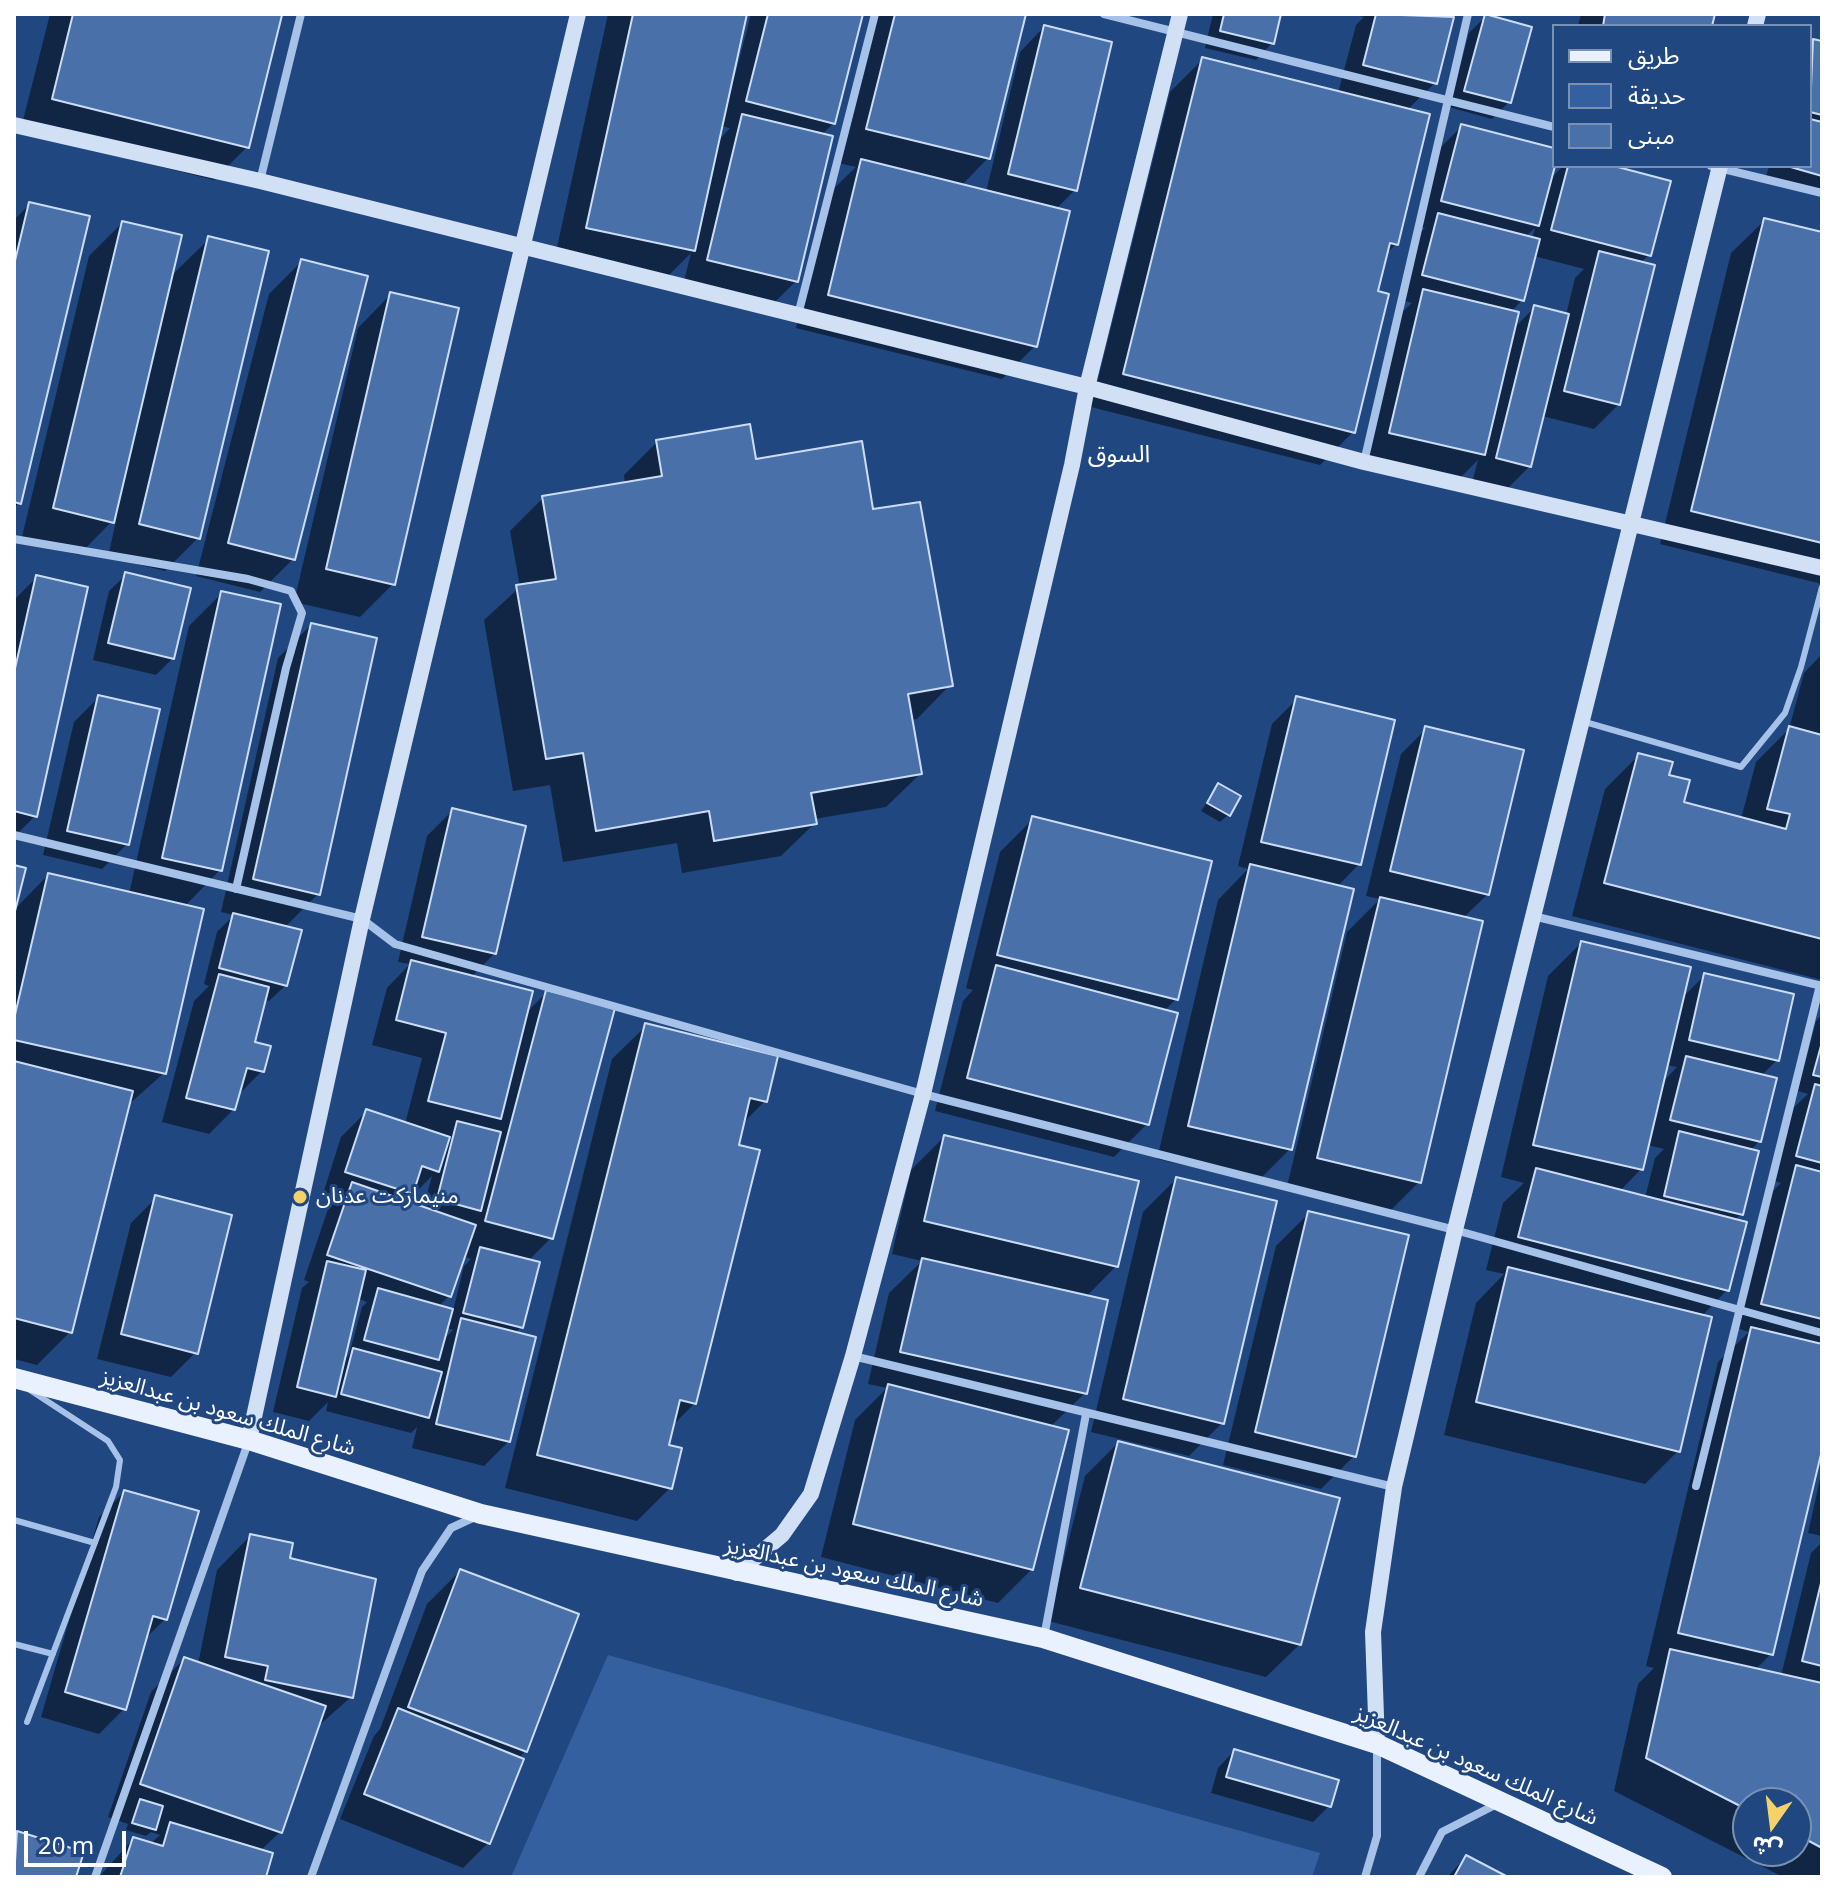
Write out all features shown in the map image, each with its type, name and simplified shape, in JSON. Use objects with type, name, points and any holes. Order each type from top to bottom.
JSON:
[{"type":"main road","name":"شارع الملك سعود بن عبدالعزيز","points":[[14,1379],[249,1440],[481,1514],[737,1573],[1043,1638],[1377,1744],[1504,1801],[1630,1866],[1662,1877]]},
{"type":"street","points":[[260,181],[301,14]]},
{"type":"street","points":[[95,1877],[249,1440],[362,919],[578,14]]},
{"type":"street","points":[[798,316],[875,14]]},
{"type":"street","points":[[1104,14],[1552,126]]},
{"type":"street","points":[[737,1573],[782,1535],[811,1494],[853,1356],[923,1094],[1072,465],[1087,387],[1180,14]]},
{"type":"street","points":[[1364,462],[1468,14]]},
{"type":"street","points":[[14,125],[260,181],[1087,387],[1364,462],[1822,568]]},
{"type":"street","points":[[1365,1877],[1377,1836],[1373,1632],[1394,1487],[1717,168]]},
{"type":"street","points":[[1721,168],[1822,193]]},
{"type":"street","points":[[14,539],[248,579],[291,591],[302,613],[286,668],[236,889]]},
{"type":"street","points":[[14,835],[362,919],[395,944],[923,1094],[1455,1230],[1822,1333]]},
{"type":"street","points":[[1533,916],[1821,985],[1696,1486]]},
{"type":"street","points":[[853,1356],[1394,1487]]},
{"type":"street","points":[[1043,1638],[1086,1414]]},
{"type":"street","points":[[311,1877],[422,1571],[451,1528],[481,1514]]},
{"type":"street","points":[[1419,1877],[1442,1832],[1504,1801]]},
{"type":"lane","points":[[1582,721],[1741,767],[1785,713],[1822,587]]},
{"type":"lane","points":[[14,1379],[108,1441],[120,1460],[116,1487],[27,1722]]},
{"type":"lane","points":[[14,1520],[95,1543]]},
{"type":"lane","points":[[14,1644],[53,1654]]},
{"type":"green space","points":[[608,1655],[1320,1853],[1312,1877],[511,1877]]},
{"type":"building","points":[[73,14],[282,15],[249,148],[52,99]]},
{"type":"building","points":[[633,14],[747,14],[695,251],[586,228]]},
{"type":"building","points":[[768,14],[863,14],[835,124],[746,101]]},
{"type":"building","points":[[895,14],[1026,14],[990,159],[866,129]]},
{"type":"building","points":[[1224,14],[1281,14],[1274,44],[1220,31]]},
{"type":"building","points":[[1376,14],[1454,17],[1437,84],[1363,65]]},
{"type":"building","points":[[1485,14],[1532,27],[1511,103],[1464,91]]},
{"type":"building","points":[[1605,14],[1715,14],[1712,24],[1603,24]]},
{"type":"building","points":[[1044,25],[1112,42],[1077,191],[1008,174]]},
{"type":"building","points":[[1813,39],[1822,41],[1822,115],[1812,112]]},
{"type":"building","points":[[1202,57],[1430,114],[1398,245],[1390,243],[1378,291],[1389,294],[1355,433],[1123,374]]},
{"type":"building","points":[[742,114],[833,136],[798,282],[707,260]]},
{"type":"building","points":[[1812,120],[1822,122],[1822,176],[1794,168],[1812,168]]},
{"type":"building","points":[[1461,124],[1552,147],[1552,168],[1554,168],[1539,226],[1441,201]]},
{"type":"building","points":[[861,159],[1070,211],[1037,347],[828,295]]},
{"type":"building","points":[[1567,168],[1622,168],[1671,181],[1651,256],[1551,230]]},
{"type":"building","points":[[29,202],[90,216],[21,504],[14,502],[14,265]]},
{"type":"building","points":[[1438,213],[1540,239],[1524,301],[1422,275]]},
{"type":"building","points":[[1764,218],[1822,232],[1822,543],[1691,511]]},
{"type":"building","points":[[122,221],[182,235],[114,523],[53,508]]},
{"type":"building","points":[[208,236],[269,251],[200,539],[139,524]]},
{"type":"building","points":[[1599,251],[1655,265],[1620,405],[1564,391]]},
{"type":"building","points":[[301,259],[368,276],[295,560],[228,543]]},
{"type":"building","points":[[1423,289],[1519,312],[1485,455],[1389,433]]},
{"type":"building","points":[[390,292],[459,308],[395,585],[326,569]]},
{"type":"building","points":[[1534,305],[1569,314],[1531,467],[1496,458]]},
{"type":"building","points":[[750,424],[756,459],[862,441],[873,509],[920,502],[953,686],[908,694],[922,774],[811,793],[817,824],[714,841],[709,811],[596,831],[583,753],[546,759],[516,585],[556,579],[542,496],[662,476],[656,440]]},
{"type":"building","points":[[125,572],[191,588],[174,659],[108,643]]},
{"type":"building","points":[[36,575],[88,587],[37,817],[14,811],[14,673]]},
{"type":"building","points":[[221,591],[281,604],[222,871],[162,858]]},
{"type":"building","points":[[311,623],[377,638],[320,895],[253,879]]},
{"type":"building","points":[[98,695],[160,709],[129,845],[67,831]]},
{"type":"building","points":[[1296,696],[1395,720],[1361,865],[1261,842]]},
{"type":"building","points":[[1425,726],[1524,750],[1489,895],[1390,871]]},
{"type":"building","points":[[1789,726],[1822,735],[1822,939],[1604,883],[1638,753],[1673,762],[1669,775],[1690,780],[1684,802],[1786,829],[1790,814],[1767,809]]},
{"type":"building","points":[[1218,783],[1241,796],[1230,816],[1207,803]]},
{"type":"building","points":[[452,808],[526,826],[496,954],[422,937]]},
{"type":"building","points":[[1032,816],[1212,861],[1178,1000],[997,955]]},
{"type":"building","points":[[1250,864],[1354,889],[1292,1150],[1188,1126]]},
{"type":"building","points":[[14,865],[26,868],[14,915]]},
{"type":"building","points":[[48,873],[204,909],[166,1074],[14,1040],[14,1019]]},
{"type":"building","points":[[1380,897],[1483,921],[1421,1183],[1317,1158]]},
{"type":"building","points":[[233,913],[302,930],[287,986],[219,968]]},
{"type":"building","points":[[1581,941],[1691,967],[1643,1170],[1533,1145]]},
{"type":"building","points":[[411,960],[533,991],[501,1119],[428,1101],[446,1033],[396,1020]]},
{"type":"building","points":[[996,965],[1178,1013],[1149,1125],[967,1078]]},
{"type":"building","points":[[1704,973],[1794,994],[1779,1061],[1689,1040]]},
{"type":"building","points":[[219,974],[269,987],[255,1042],[271,1046],[264,1072],[247,1068],[235,1110],[186,1098]]},
{"type":"building","points":[[546,990],[615,1008],[553,1239],[485,1221]]},
{"type":"building","points":[[645,1023],[778,1056],[767,1102],[750,1098],[739,1145],[760,1150],[696,1404],[680,1400],[669,1445],[682,1448],[672,1489],[537,1455]]},
{"type":"building","points":[[1822,1042],[1822,1077],[1813,1075]]},
{"type":"building","points":[[1686,1056],[1777,1078],[1761,1142],[1670,1120]]},
{"type":"building","points":[[14,1061],[133,1091],[72,1333],[14,1318]]},
{"type":"building","points":[[1815,1084],[1822,1086],[1822,1163],[1796,1156]]},
{"type":"building","points":[[366,1109],[450,1137],[439,1172],[422,1166],[413,1194],[345,1172]]},
{"type":"building","points":[[457,1121],[501,1132],[481,1211],[437,1199]]},
{"type":"building","points":[[1679,1131],[1759,1151],[1743,1215],[1664,1196]]},
{"type":"building","points":[[944,1135],[1139,1181],[1118,1267],[924,1221]]},
{"type":"building","points":[[1796,1165],[1822,1172],[1822,1319],[1761,1304]]},
{"type":"building","points":[[1536,1168],[1747,1222],[1729,1291],[1518,1237]]},
{"type":"building","points":[[1176,1177],[1277,1201],[1224,1424],[1123,1399]]},
{"type":"building","points":[[352,1182],[476,1225],[451,1297],[327,1255]]},
{"type":"building","points":[[155,1195],[232,1215],[198,1354],[121,1334]]},
{"type":"building","points":[[1308,1211],[1409,1235],[1356,1457],[1255,1432]]},
{"type":"building","points":[[480,1247],[540,1262],[523,1328],[463,1313]]},
{"type":"building","points":[[922,1258],[1108,1300],[1087,1394],[900,1352]]},
{"type":"building","points":[[327,1261],[366,1270],[336,1397],[297,1387]]},
{"type":"building","points":[[1508,1267],[1712,1317],[1680,1452],[1476,1402]]},
{"type":"building","points":[[378,1288],[453,1309],[439,1360],[364,1340]]},
{"type":"building","points":[[461,1318],[536,1337],[510,1442],[436,1424]]},
{"type":"building","points":[[1751,1327],[1822,1344],[1822,1450],[1773,1655],[1678,1633]]},
{"type":"building","points":[[353,1348],[442,1372],[429,1418],[341,1394]]},
{"type":"building","points":[[888,1384],[1069,1430],[1033,1570],[853,1524]]},
{"type":"building","points":[[1118,1441],[1340,1498],[1301,1645],[1080,1588]]},
{"type":"building","points":[[124,1490],[199,1511],[167,1620],[153,1616],[126,1710],[65,1692]]},
{"type":"building","points":[[250,1534],[293,1543],[290,1558],[376,1579],[353,1698],[265,1680],[268,1666],[225,1657]]},
{"type":"building","points":[[460,1569],[579,1614],[527,1752],[408,1707]]},
{"type":"building","points":[[1822,1579],[1822,1666],[1802,1661]]},
{"type":"building","points":[[1670,1649],[1822,1683],[1822,1848],[1812,1843],[1812,1787],[1732,1787],[1732,1802],[1646,1758]]},
{"type":"building","points":[[184,1657],[326,1706],[282,1833],[140,1784]]},
{"type":"building","points":[[398,1708],[524,1759],[490,1844],[364,1794]]},
{"type":"building","points":[[1234,1749],[1339,1780],[1331,1807],[1226,1777]]},
{"type":"building","points":[[140,1799],[163,1806],[156,1830],[132,1823]]},
{"type":"building","points":[[170,1822],[273,1853],[266,1877],[120,1877],[133,1837],[163,1846]]},
{"type":"building","points":[[17,1831],[84,1852],[76,1877],[14,1877]]},
{"type":"building","points":[[1466,1855],[1508,1877],[1454,1877]]},
{"type":"place","name":"منيماركت عدنان","points":[[300,1197]]},
{"type":"district","name":"السوق","points":[[1119,455]]}]
